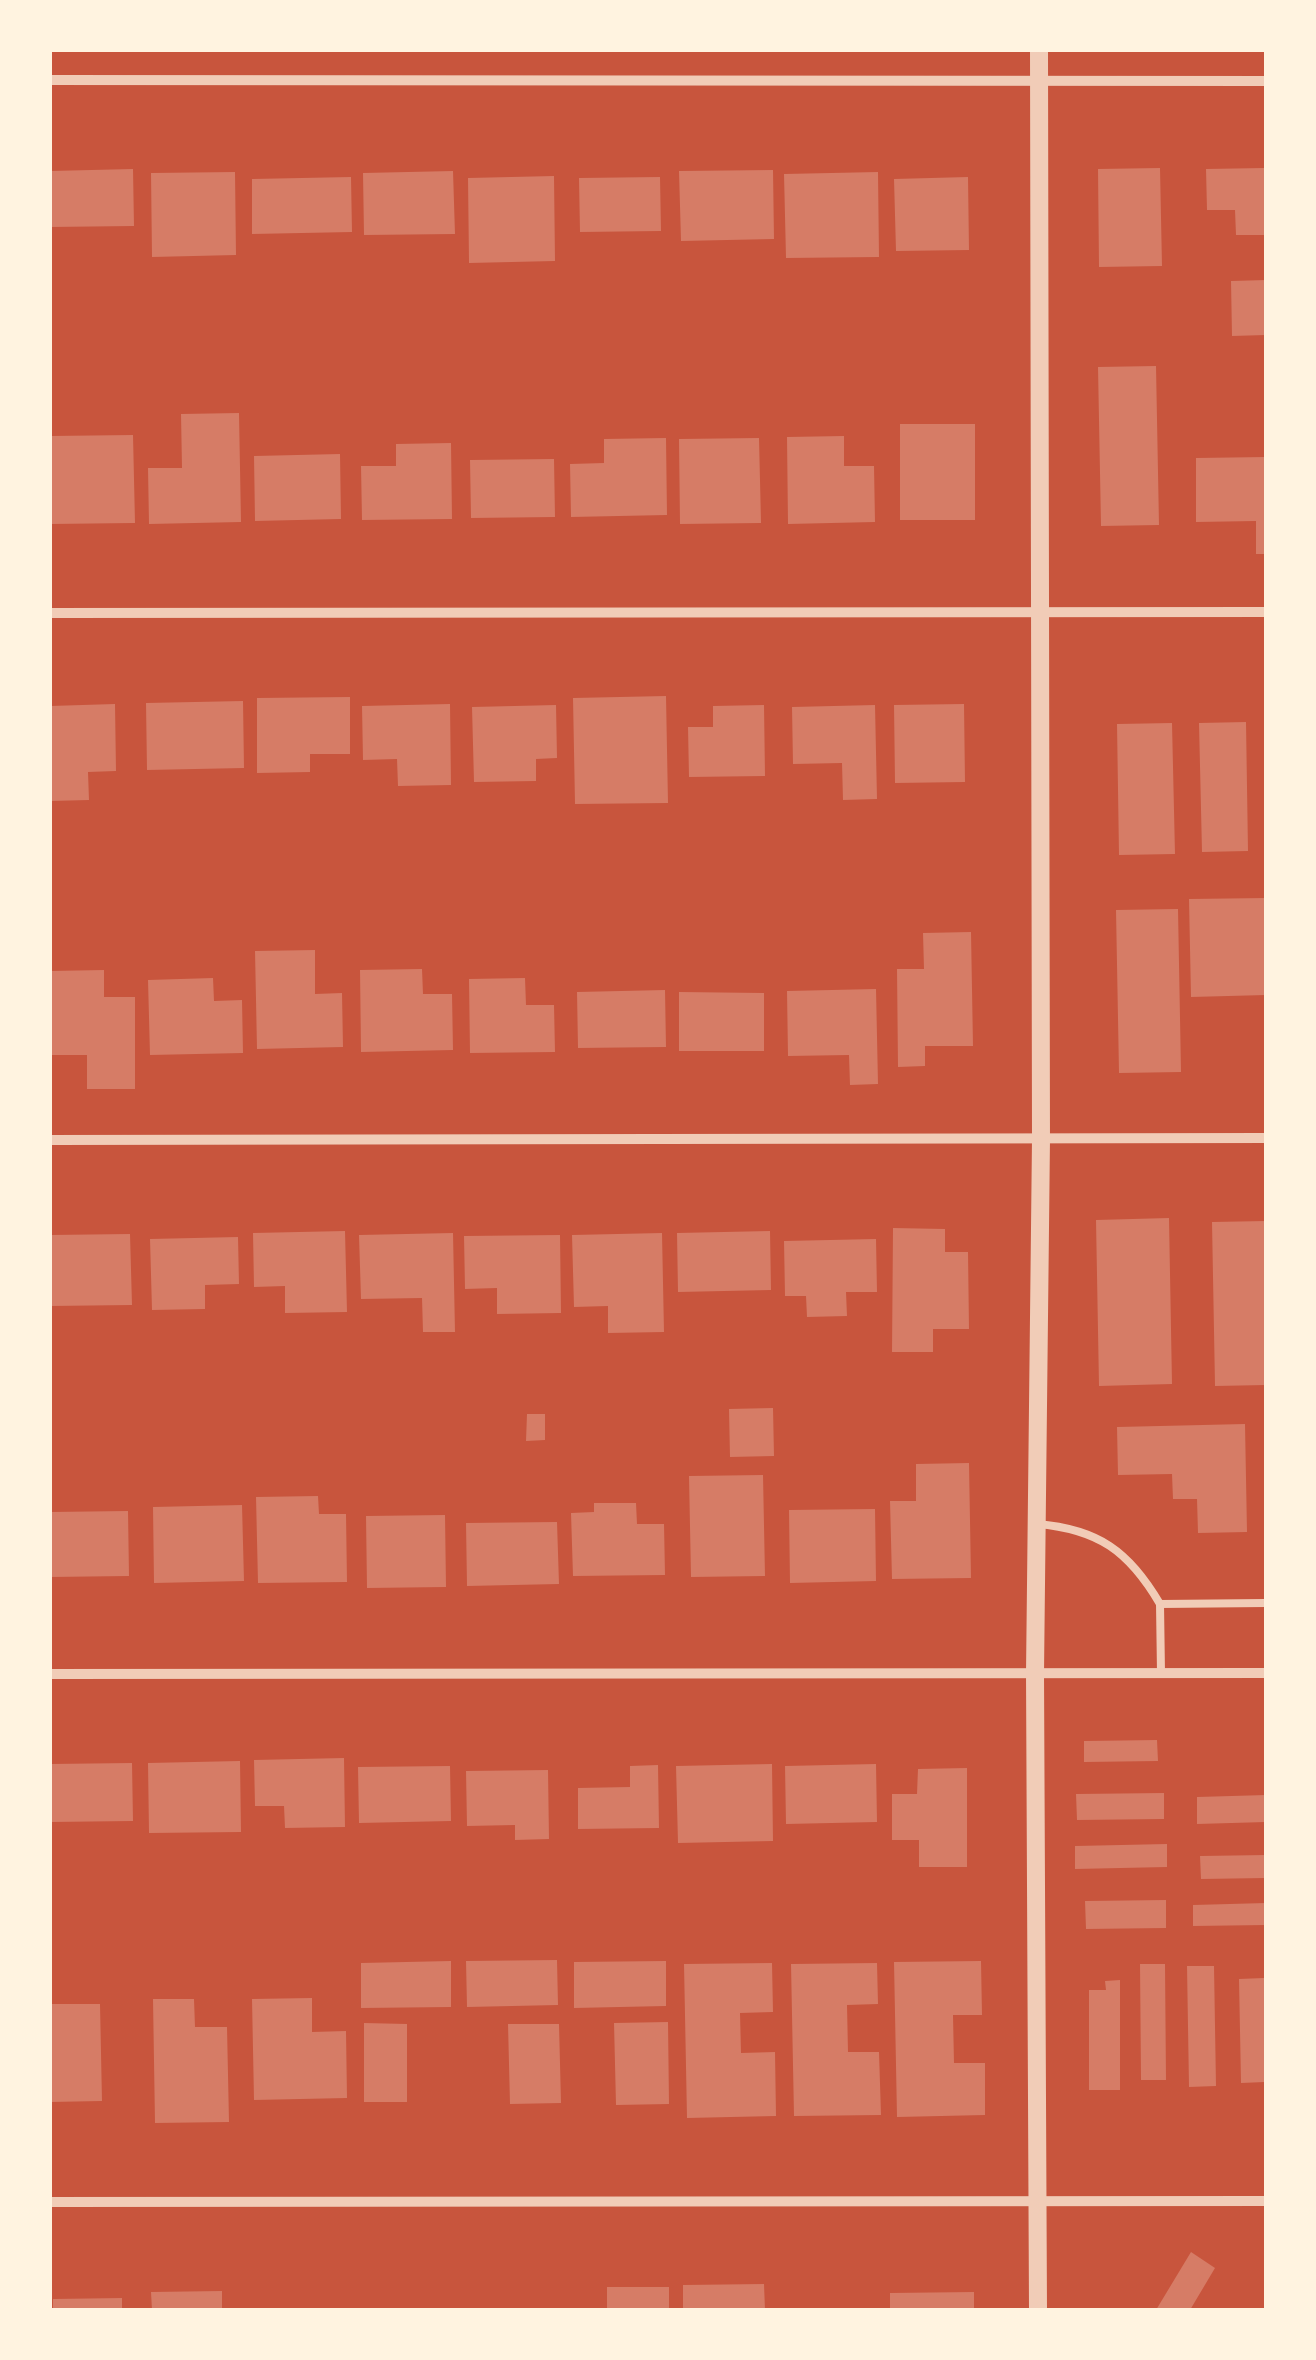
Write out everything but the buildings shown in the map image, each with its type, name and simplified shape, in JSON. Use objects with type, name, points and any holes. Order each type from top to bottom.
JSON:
[{"type":"street","points":[[1038,2310],[1035,1674],[1041,1139],[1040,50]]},
{"type":"street","points":[[50,80],[1266,81]]},
{"type":"street","points":[[50,613],[1266,612]]},
{"type":"street","points":[[50,1140],[1266,1138]]},
{"type":"street","points":[[50,1674],[1266,1673]]},
{"type":"street","points":[[50,2202],[1266,2201]]},
{"type":"lane","points":[[1037,1524],[1068,1528],[1110,1545],[1136,1568],[1160,1604],[1161,1674]]},
{"type":"lane","points":[[1160,1604],[1266,1603]]}]
